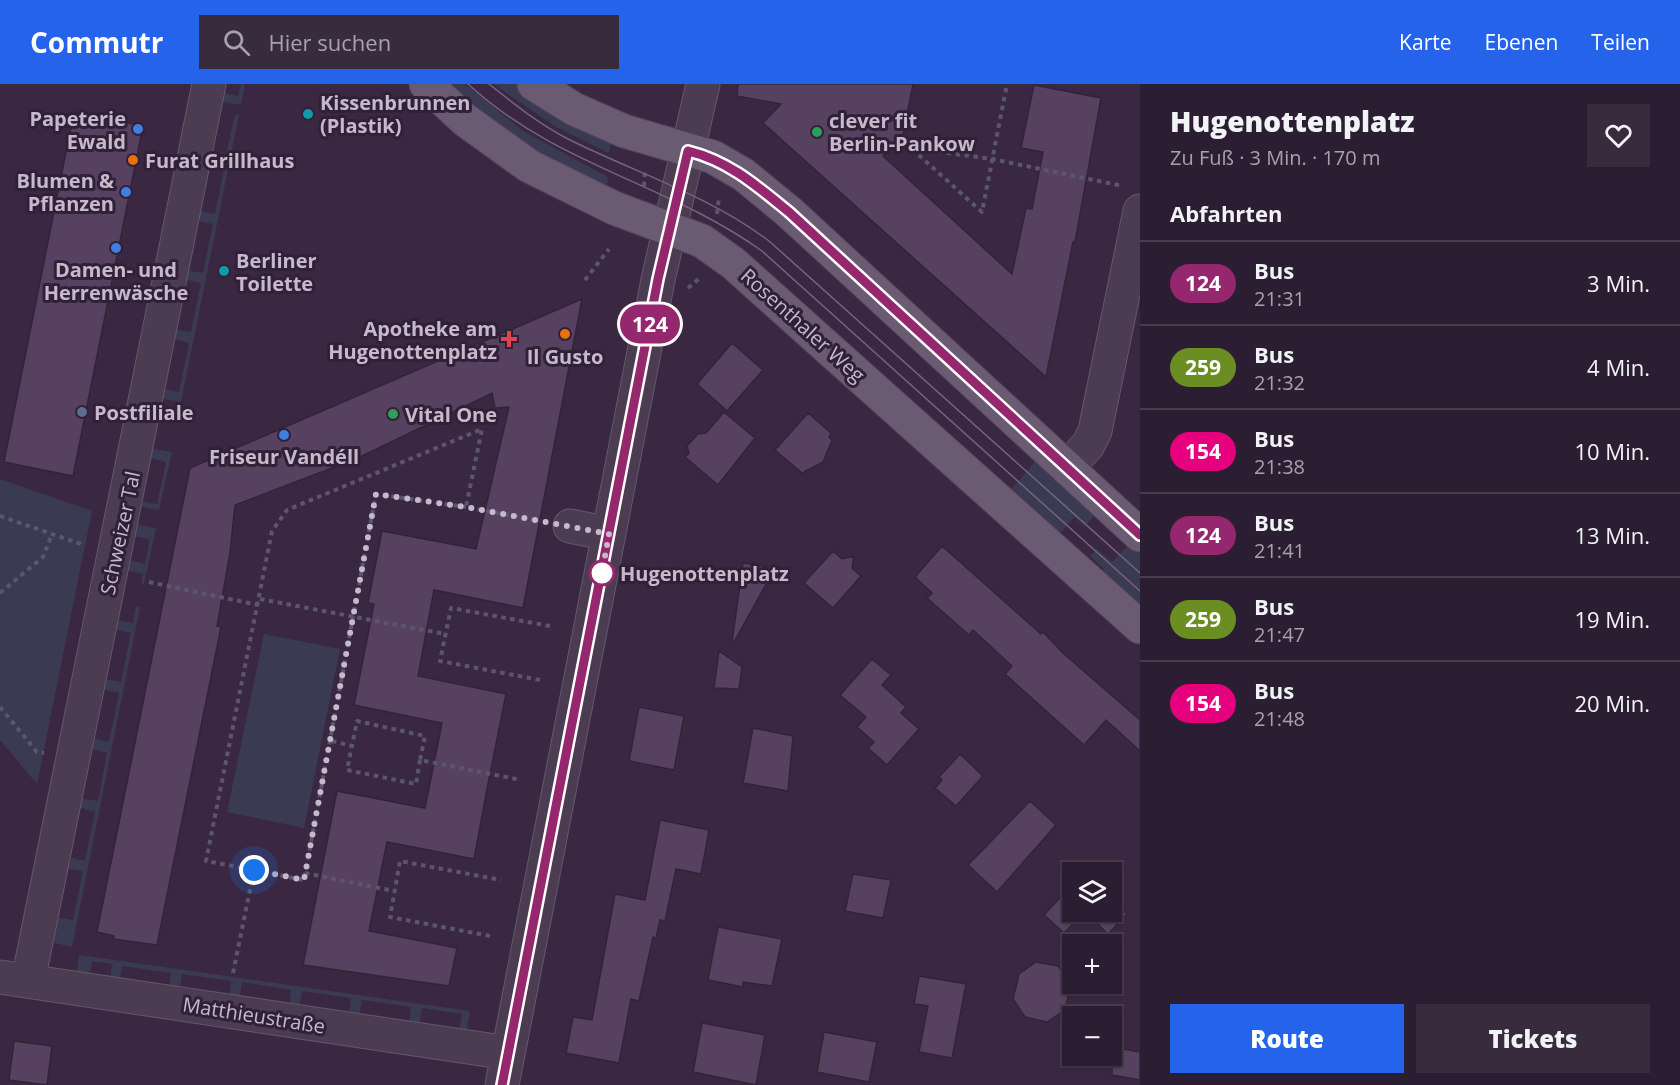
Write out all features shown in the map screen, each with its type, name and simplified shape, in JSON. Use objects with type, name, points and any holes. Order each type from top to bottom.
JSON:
[{"type":"main road","name":"Rosenthaler Weg","points":[[426,84],[465,120],[529,166],[614,208],[669,227],[702,242],[733,263],[1140,627]]},
{"type":"main road","points":[[534,84],[574,110],[624,131],[713,157],[744,176],[774,200],[1140,536]]},
{"type":"street","name":"Schweizer Tal","points":[[14,979],[209,84]]},
{"type":"street","points":[[502,1085],[669,227],[704,84]]},
{"type":"street","points":[[1067,468],[1088,445],[1095,431],[1135,199]]},
{"type":"street","points":[[570,526],[609,534]]},
{"type":"street","name":"Matthieustraße","points":[[14,979],[508,1053]]},
{"type":"path","points":[[1006,84],[992,159],[982,212],[911,148],[992,159],[1135,199]]},
{"type":"path","points":[[585,280],[609,249]]},
{"type":"path","points":[[466,507],[482,429],[287,510],[272,531],[206,861],[304,880],[332,741],[376,494],[466,507],[570,526]]},
{"type":"path","points":[[0,516],[90,547]]},
{"type":"path","points":[[0,593],[44,557],[52,534]]},
{"type":"path","points":[[148,582],[258,605]]},
{"type":"path","points":[[260,599],[445,634]]},
{"type":"path","points":[[540,680],[440,661],[445,634],[452,608],[550,626]]},
{"type":"path","points":[[0,707],[37,752],[48,754]]},
{"type":"path","points":[[357,721],[425,736],[420,760],[416,784],[347,770],[357,721]]},
{"type":"path","points":[[332,741],[352,746]]},
{"type":"path","points":[[420,760],[521,780]]},
{"type":"path","points":[[490,936],[390,917],[394,891],[400,861],[501,880]]},
{"type":"path","points":[[233,973],[254,870]]},
{"type":"path","points":[[305,873],[394,891]]},
{"type":"shaded area","points":[[241,84],[245,84],[241,105],[219,101],[220,92],[238,96]]},
{"type":"shaded area","points":[[442,84],[465,84],[523,131],[608,177],[606,190],[561,171]]},
{"type":"shaded area","points":[[493,84],[516,84],[564,116],[612,138],[609,153],[556,127]]},
{"type":"shaded area","points":[[235,115],[239,115],[181,402],[159,398],[161,388],[179,392],[189,343],[171,338],[173,329],[191,332],[201,283],[183,279],[185,270],[203,273],[213,224],[195,220],[197,210],[215,214],[225,165],[207,161],[209,151],[226,155]]},
{"type":"shaded area","points":[[149,448],[172,452],[159,510],[137,506],[138,501],[157,504],[166,462],[147,457]]},
{"type":"shaded area","points":[[1038,458],[1098,512],[1085,526],[1074,517],[1056,538],[1007,495]]},
{"type":"shaded area","points":[[0,479],[92,511],[37,784],[0,740]]},
{"type":"shaded area","points":[[134,524],[156,528],[144,584],[141,583],[143,574],[125,570],[127,560],[145,564],[150,539],[132,536]]},
{"type":"shaded area","points":[[1129,545],[1140,549],[1140,615],[1098,576],[1104,569],[1090,556],[1097,549],[1112,562]]},
{"type":"shaded area","points":[[136,606],[140,607],[72,947],[50,942],[55,917],[73,920],[83,871],[65,868],[67,857],[85,861],[95,812],[77,807],[79,798],[98,801],[107,753],[89,748],[91,738],[109,742],[119,693],[101,689],[103,679],[121,682],[131,633],[113,629],[115,620],[133,623]]},
{"type":"shaded area","points":[[264,634],[340,649],[304,828],[227,812]]},
{"type":"shaded area","points":[[79,955],[470,1011],[466,1034],[459,1033],[462,1014],[422,1008],[419,1028],[409,1026],[411,1007],[362,1000],[359,1019],[349,1018],[351,998],[302,991],[299,1010],[289,1009],[291,990],[242,982],[239,1001],[229,1000],[231,981],[182,974],[179,993],[169,991],[171,973],[122,966],[119,984],[110,983],[112,964],[92,961],[89,980],[76,978]]},
{"type":"building","points":[[738,84],[913,84],[903,135],[883,156],[1012,274],[1026,208],[1032,209],[1043,152],[1021,148],[1034,85],[1101,98],[1075,242],[1073,242],[1046,377],[763,123],[781,104],[737,96]]},
{"type":"building","points":[[74,112],[143,126],[73,476],[4,462]]},
{"type":"building","points":[[582,299],[523,608],[434,590],[418,676],[506,694],[474,859],[387,842],[369,931],[457,948],[449,986],[303,965],[337,791],[425,808],[442,723],[354,705],[374,604],[368,603],[382,531],[476,549],[509,407],[495,408],[492,393],[358,458],[235,505],[230,553],[217,626],[221,627],[157,945],[113,939],[114,936],[97,932],[190,468]]},
{"type":"building","points":[[732,343],[763,370],[727,411],[697,384]]},
{"type":"building","points":[[724,412],[755,438],[718,485],[685,457],[689,453],[687,446],[698,434],[706,433]]},
{"type":"building","points":[[808,413],[831,433],[829,437],[832,440],[823,462],[802,473],[775,450]]},
{"type":"building","points":[[942,546],[1041,634],[1043,632],[1063,653],[1140,720],[1140,751],[1106,720],[1084,745],[1005,674],[1012,666],[973,630],[969,635],[927,598],[932,593],[915,577]]},
{"type":"building","points":[[833,551],[842,559],[854,556],[852,568],[861,576],[833,608],[804,583]]},
{"type":"building","points":[[743,563],[775,568],[732,642]]},
{"type":"building","points":[[719,651],[742,667],[739,689],[714,688]]},
{"type":"building","points":[[872,659],[891,675],[882,685],[906,707],[901,713],[919,729],[887,765],[868,748],[874,742],[857,727],[866,717],[840,695]]},
{"type":"building","points":[[639,707],[684,716],[674,770],[629,761]]},
{"type":"building","points":[[753,728],[793,736],[788,791],[743,783]]},
{"type":"building","points":[[960,754],[983,776],[956,806],[935,788],[942,780],[939,777]]},
{"type":"building","points":[[1030,801],[1056,825],[997,892],[968,865]]},
{"type":"building","points":[[660,820],[709,830],[701,874],[676,869],[665,921],[660,920],[656,938],[653,937],[639,1001],[631,999],[619,1063],[566,1053],[573,1017],[592,1020],[615,894],[645,900]]},
{"type":"building","points":[[853,874],[891,880],[883,918],[845,911]]},
{"type":"building","points":[[1062,896],[1062,922],[1075,922],[1064,933],[1044,915]]},
{"type":"building","points":[[1122,909],[1127,914],[1122,919]]},
{"type":"building","points":[[1095,922],[1119,922],[1108,934]]},
{"type":"building","points":[[718,927],[782,939],[772,986],[743,982],[743,987],[708,980]]},
{"type":"building","points":[[1036,962],[1058,966],[1062,971],[1062,994],[1069,994],[1066,1006],[1062,1006],[1062,1012],[1047,1022],[1025,1017],[1013,999],[1019,974]]},
{"type":"building","points":[[919,976],[966,984],[952,1058],[919,1052],[928,1006],[914,1004]]},
{"type":"building","points":[[702,1023],[765,1035],[756,1085],[693,1072]]},
{"type":"building","points":[[824,1032],[877,1042],[869,1082],[817,1072]]},
{"type":"building","points":[[14,1041],[52,1046],[47,1085],[9,1080]]},
{"type":"building","points":[[1122,1049],[1140,1052],[1140,1080],[1112,1075],[1112,1066],[1122,1066]]},
{"type":"tram line","points":[[468,84],[502,112],[538,135],[688,208],[762,251],[1140,591]]},
{"type":"tram line","points":[[489,84],[557,133],[697,197],[769,241],[1140,573]]},
{"type":"bus line","name":"124","points":[[502,1085],[658,279],[688,151],[713,157],[744,176],[789,212],[1140,535]]},
{"type":"place","name":"Kissenbrunnen (Plastik)","points":[[308,114]]},
{"type":"place","name":"Papeterie Ewald","points":[[138,129]]},
{"type":"place","name":"clever fit Berlin-Pankow","points":[[817,132]]},
{"type":"place","name":"Furat Grillhaus","points":[[133,160]]},
{"type":"place","name":"Blumen & Pflanzen","points":[[126,192]]},
{"type":"place","name":"Damen- und Herrenwäsche","points":[[116,248]]},
{"type":"place","name":"Berliner Toilette","points":[[224,271]]},
{"type":"place","name":"Il Gusto","points":[[565,334]]},
{"type":"place","name":"Apotheke am Hugenottenplatz","points":[[509,339]]},
{"type":"place","name":"Postfiliale","points":[[82,412]]},
{"type":"place","name":"Vital One","points":[[393,414]]},
{"type":"place","name":"Friseur Vandéll","points":[[284,435]]},
{"type":"place","name":"Hugenottenplatz","points":[[602,573]]},
{"type":"route","points":[[254,870],[304,880],[332,741],[376,494],[466,507],[609,534],[602,573]]}]
